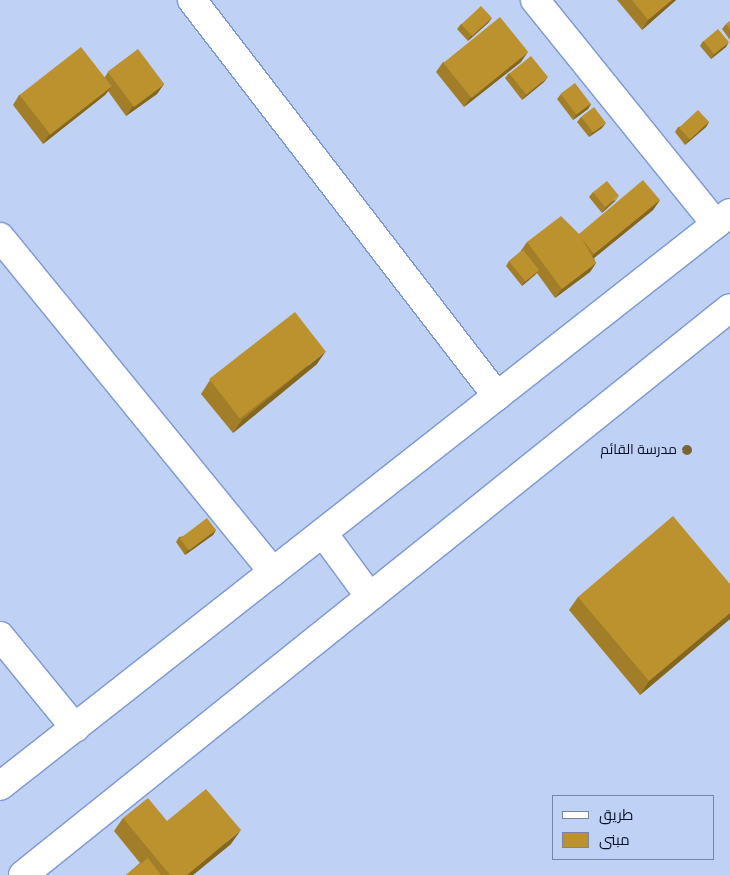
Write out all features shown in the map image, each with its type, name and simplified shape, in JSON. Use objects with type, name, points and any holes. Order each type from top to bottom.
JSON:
[{"type":"street","points":[[192,0],[497,396]]},
{"type":"street","points":[[0,786],[723,219],[535,0]]},
{"type":"street","points":[[0,237],[273,572]]},
{"type":"street","points":[[23,875],[730,308]]},
{"type":"street","points":[[323,533],[370,597]]},
{"type":"street","points":[[0,636],[75,728]]},
{"type":"building","points":[[632,0],[672,0],[648,20]]},
{"type":"building","points":[[481,6],[492,18],[472,36],[461,24]]},
{"type":"building","points":[[500,17],[528,52],[472,98],[443,63]]},
{"type":"building","points":[[730,21],[730,30],[726,24]]},
{"type":"building","points":[[718,29],[729,42],[714,54],[703,41]]},
{"type":"building","points":[[81,47],[112,86],[50,134],[20,95]]},
{"type":"building","points":[[138,49],[164,84],[134,107],[108,72]]},
{"type":"building","points":[[531,56],[548,77],[526,95],[509,74]]},
{"type":"building","points":[[575,83],[591,104],[576,115],[561,94]]},
{"type":"building","points":[[594,107],[606,123],[593,133],[581,117]]},
{"type":"building","points":[[698,110],[709,122],[690,139],[679,128]]},
{"type":"building","points":[[643,180],[660,200],[594,254],[582,239],[596,263],[562,289],[527,242],[561,216],[579,234]]},
{"type":"building","points":[[607,181],[619,196],[605,207],[593,192]]},
{"type":"building","points":[[523,250],[539,270],[525,282],[509,261]]},
{"type":"building","points":[[295,312],[326,351],[240,419],[209,379]]},
{"type":"building","points":[[673,516],[730,584],[730,613],[649,681],[578,597]]},
{"type":"building","points":[[207,518],[216,530],[189,550],[180,538]]},
{"type":"building","points":[[206,789],[241,830],[187,875],[170,875],[123,818],[148,798],[167,821]]},
{"type":"building","points":[[148,858],[161,875],[126,875]]},
{"type":"place","name":"مدرسة القائم","points":[[687,450]]}]
